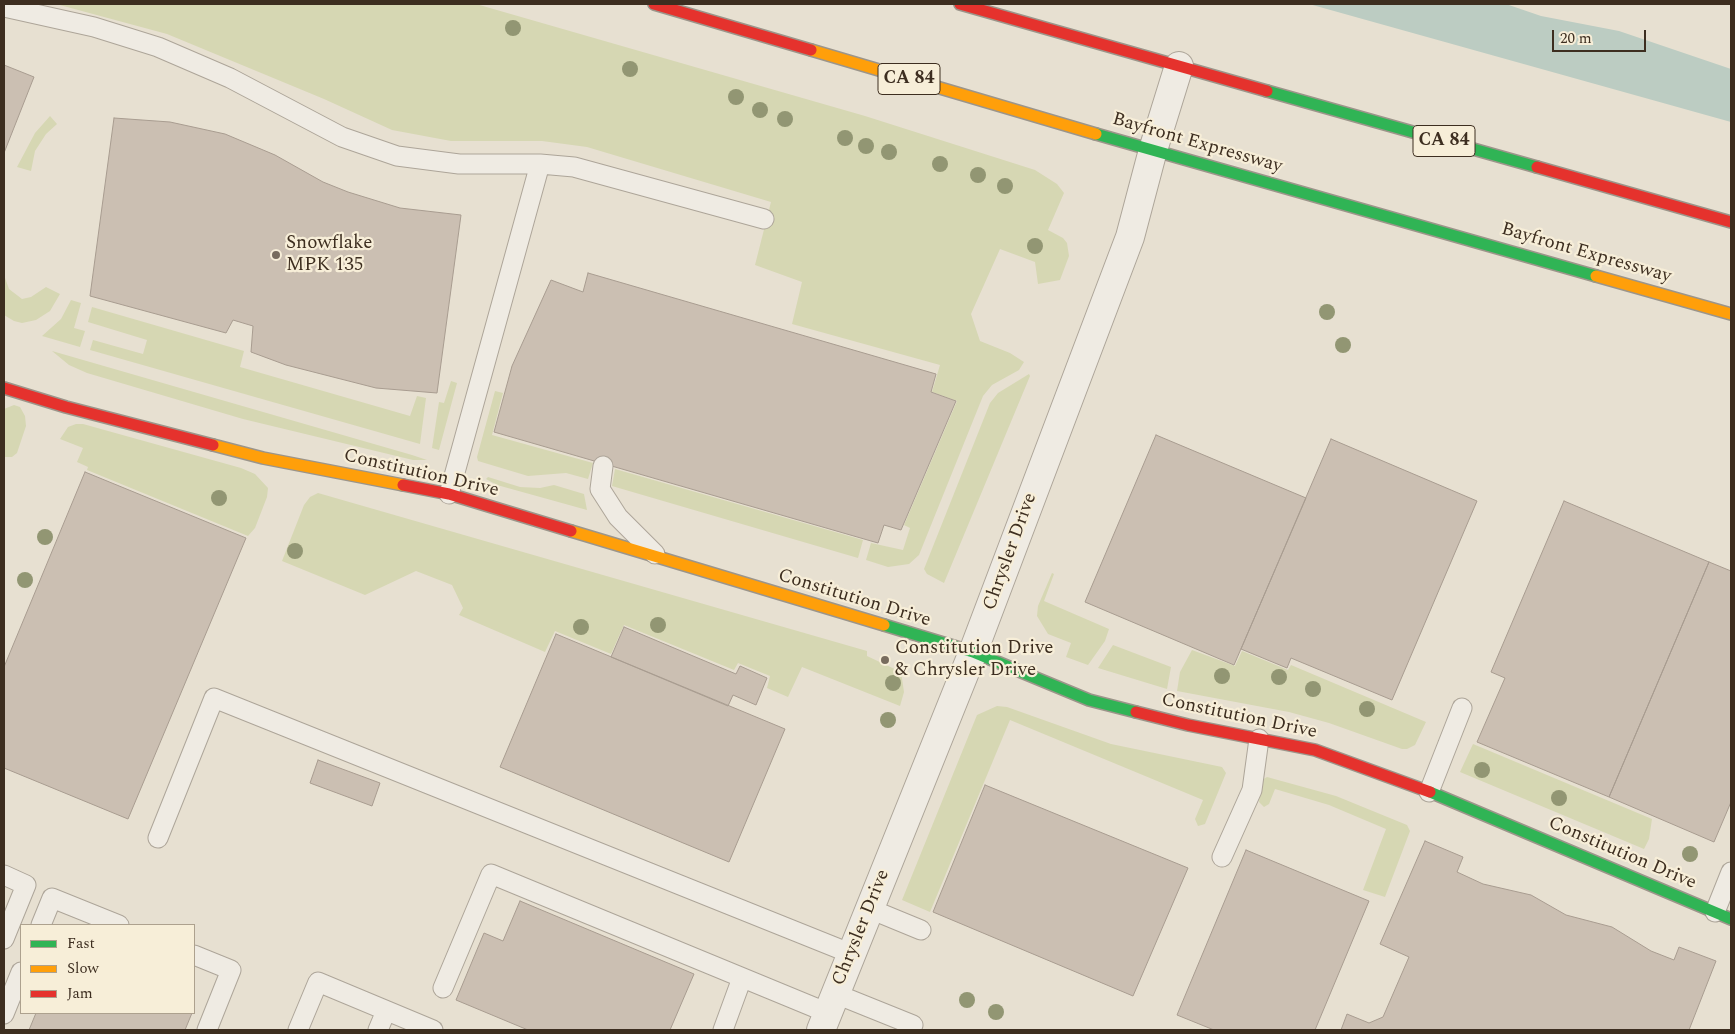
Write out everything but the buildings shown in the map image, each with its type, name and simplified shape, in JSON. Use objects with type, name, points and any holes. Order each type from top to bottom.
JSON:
[{"type":"main road","name":"Bayfront Expressway","points":[[654,4],[1153,150],[1731,314]]},
{"type":"main road","name":"CA 84","points":[[960,4],[1731,222]]},
{"type":"main road","name":"Constitution Drive","points":[[4,388],[66,407],[263,458],[449,494],[974,652],[1089,700],[1188,725],[1315,750],[1429,792],[1723,916]]},
{"type":"street","name":"Chrysler Drive","points":[[828,1012],[974,652],[1130,237],[1153,150],[1179,66]]},
{"type":"lane","points":[[4,7],[94,26],[158,48],[230,78],[342,137],[397,156],[460,164],[540,164],[574,167],[598,172],[764,219]]},
{"type":"lane","points":[[449,494],[540,164]]},
{"type":"lane","points":[[603,466],[600,489],[618,518],[659,558]]},
{"type":"lane","points":[[158,838],[214,698],[852,954]]},
{"type":"lane","points":[[1429,792],[1462,708]]},
{"type":"lane","points":[[1222,858],[1252,790],[1258,740]]},
{"type":"lane","points":[[1723,916],[1731,872]]},
{"type":"lane","points":[[443,988],[491,874],[828,1012],[913,1025]]},
{"type":"lane","points":[[4,875],[26,885],[4,939]]},
{"type":"lane","points":[[41,924],[52,898],[117,924]]},
{"type":"lane","points":[[870,909],[921,930]]},
{"type":"lane","points":[[195,956],[230,970],[207,1030]]},
{"type":"lane","points":[[4,1014],[20,974]]},
{"type":"lane","points":[[723,1030],[742,978]]},
{"type":"lane","points":[[298,1030],[318,982],[434,1030]]},
{"type":"lane","points":[[378,1030],[386,1011]]},
{"type":"green space","points":[[56,4],[476,4],[865,116],[1035,170],[1057,184],[1064,193],[1048,230],[1063,238],[1067,243],[1069,256],[1060,280],[1038,284],[1035,262],[1000,249],[971,314],[980,341],[1010,353],[1024,362],[1019,370],[992,385],[983,396],[919,555],[909,564],[888,567],[866,560],[871,543],[903,550],[910,528],[904,525],[957,401],[932,392],[940,365],[792,324],[802,282],[755,265],[771,202],[587,147],[542,141],[451,141],[392,130],[324,99],[167,34]]},
{"type":"green space","points":[[50,116],[57,124],[46,134],[35,151],[31,171],[17,167],[35,133]]},
{"type":"green space","points":[[4,275],[9,289],[22,299],[31,297],[46,287],[60,294],[50,311],[36,320],[22,323],[14,321],[4,315]]},
{"type":"green space","points":[[71,300],[81,303],[74,328],[85,331],[80,347],[42,336],[61,319]]},
{"type":"green space","points":[[92,307],[244,351],[240,367],[410,416],[417,396],[426,398],[420,444],[90,350],[93,340],[143,354],[147,340],[88,322]]},
{"type":"green space","points":[[52,351],[427,460],[413,460],[243,419],[87,373],[69,365]]},
{"type":"green space","points":[[1029,374],[1030,376],[944,583],[927,574],[924,569],[990,403],[998,393]]},
{"type":"green space","points":[[451,381],[457,383],[439,450],[432,448],[439,402],[444,403]]},
{"type":"green space","points":[[495,391],[503,393],[492,435],[593,463],[588,479],[566,473],[528,476],[478,461],[477,457]]},
{"type":"green space","points":[[14,405],[20,407],[25,416],[26,426],[17,453],[12,457],[4,457],[4,409]]},
{"type":"green space","points":[[83,424],[241,468],[255,474],[268,488],[267,497],[255,528],[248,536],[87,470],[88,467],[77,462],[83,448],[60,439],[68,427]]},
{"type":"green space","points":[[615,469],[863,540],[858,558],[612,486]]},
{"type":"green space","points":[[488,477],[520,487],[540,488],[554,485],[584,494],[587,510],[497,485],[486,479]]},
{"type":"green space","points":[[318,493],[867,651],[867,656],[901,672],[904,692],[900,706],[802,667],[788,697],[767,688],[770,676],[738,663],[734,670],[624,625],[611,654],[555,631],[545,652],[459,615],[463,608],[452,585],[416,571],[365,595],[282,561],[304,505],[310,497]]},
{"type":"green space","points":[[1052,573],[1054,574],[1044,601],[1109,629],[1105,641],[1088,665],[1066,657],[1071,643],[1048,634],[1037,616],[1038,606]]},
{"type":"green space","points":[[1113,645],[1171,667],[1167,689],[1098,668]]},
{"type":"green space","points":[[1192,650],[1235,666],[1242,651],[1288,670],[1291,665],[1426,722],[1415,745],[1402,749],[1329,723],[1289,712],[1177,691],[1180,672]]},
{"type":"green space","points":[[997,706],[1007,707],[1111,744],[1222,767],[1226,773],[1205,824],[1198,826],[1195,819],[1203,800],[1010,720],[930,912],[902,900],[977,715]]},
{"type":"green space","points":[[1473,744],[1652,819],[1649,839],[1644,849],[1460,772]]},
{"type":"green space","points":[[1267,777],[1336,796],[1407,825],[1410,831],[1385,897],[1363,890],[1386,829],[1329,805],[1275,789],[1269,804],[1264,807],[1259,802],[1262,780]]},
{"type":"shaded area","points":[[1309,4],[1506,4],[1541,16],[1619,31],[1731,69],[1731,122]]},
{"type":"traffic: fast","points":[[1267,91],[1537,167]]},
{"type":"traffic: fast","points":[[1096,134],[1596,276]]},
{"type":"traffic: fast","points":[[884,625],[973,652],[1089,700],[1136,712]]},
{"type":"traffic: fast","points":[[1430,792],[1731,919]]},
{"type":"traffic: slow","points":[[811,50],[1096,134]]},
{"type":"traffic: slow","points":[[1596,276],[1731,314]]},
{"type":"traffic: slow","points":[[213,445],[263,458],[403,485]]},
{"type":"traffic: slow","points":[[571,531],[884,625]]},
{"type":"traffic: jam","points":[[654,4],[811,50]]},
{"type":"traffic: jam","points":[[960,4],[1267,91]]},
{"type":"traffic: jam","points":[[1537,167],[1731,222]]},
{"type":"traffic: jam","points":[[4,388],[66,407],[213,445]]},
{"type":"traffic: jam","points":[[403,485],[449,494],[571,531]]},
{"type":"traffic: jam","points":[[1136,712],[1188,725],[1315,750],[1430,792]]},
{"type":"place","name":"Snowflake MPK 135","points":[[276,255]]},
{"type":"place","name":"Constitution Drive & Chrysler Drive","points":[[885,660]]}]
